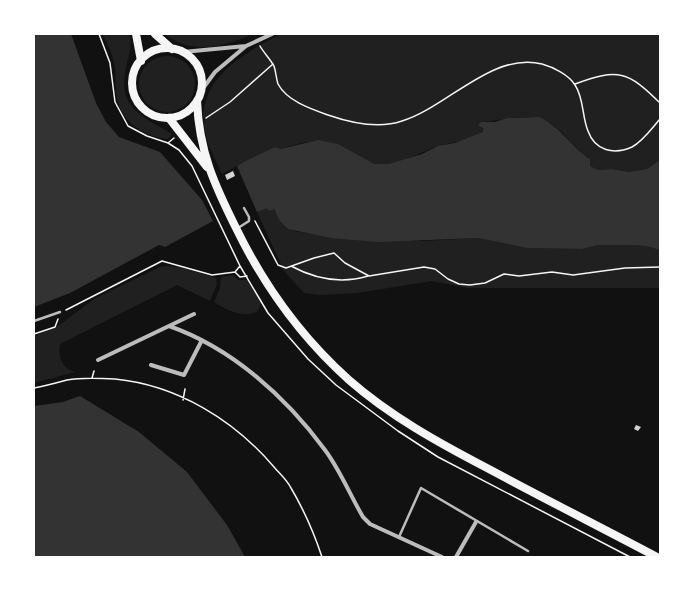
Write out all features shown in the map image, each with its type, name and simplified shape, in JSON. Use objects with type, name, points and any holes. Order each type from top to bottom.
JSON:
[{"type":"main road","points":[[136,34],[141,60]]},
{"type":"main road","points":[[155,34],[172,49]]},
{"type":"main road","points":[[172,49],[183,52],[192,59],[199,68],[202,79],[202,91],[190,110],[180,116],[169,118],[157,117],[147,112],[139,104],[134,93],[132,82],[135,70],[141,60],[155,51],[172,49]]},
{"type":"main road","points":[[197,101],[198,123],[208,169],[232,221],[266,284],[318,349],[349,380],[416,429],[656,557]]},
{"type":"main road","points":[[169,118],[208,169]]},
{"type":"street","points":[[183,52],[246,46],[272,34]]},
{"type":"street","points":[[202,91],[215,72],[246,46]]},
{"type":"street","points":[[98,360],[194,314]]},
{"type":"street","points":[[169,326],[202,340],[252,374],[279,398],[303,423],[326,451],[363,517],[370,524],[442,557]]},
{"type":"street","points":[[151,366],[184,375],[202,340]]},
{"type":"street","points":[[456,557],[476,522]]},
{"type":"lane","points":[[237,229],[249,221],[249,217],[244,208]]},
{"type":"lane","points":[[34,321],[60,312]]},
{"type":"lane","points":[[399,537],[421,488],[528,552]]},
{"type":"path","points":[[34,334],[55,327],[60,312],[162,261],[212,274],[235,272],[240,266],[192,166],[179,150],[168,143],[147,136],[128,126],[115,102],[110,63],[99,34]]},
{"type":"path","points":[[258,41],[273,64],[279,85],[286,94],[298,103],[338,118],[380,125],[402,122],[421,114],[475,80],[518,63],[543,64],[558,71],[575,84],[579,94],[587,131],[593,142],[600,148],[610,151],[633,146],[660,119]]},
{"type":"path","points":[[230,102],[273,64]]},
{"type":"path","points":[[575,84],[598,76],[609,74],[621,75],[632,80],[660,103]]},
{"type":"path","points":[[249,221],[256,221],[278,265],[286,268],[334,253],[345,262],[369,276]]},
{"type":"path","points":[[291,266],[316,277],[339,281],[424,267],[435,269],[448,279],[459,284],[470,285],[485,283],[504,274],[519,276],[552,272],[573,275],[625,268],[660,267]]},
{"type":"path","points":[[235,272],[240,277],[247,276]]},
{"type":"path","points":[[92,378],[94,371]]},
{"type":"path","points":[[34,388],[67,380],[92,378],[115,379],[143,383],[176,394],[221,419],[258,449],[290,486],[314,532],[322,557]]},
{"type":"path","points":[[183,399],[185,389]]},
{"type":"shaded area","points":[[34,34],[71,34],[96,103],[106,122],[119,137],[160,152],[202,200],[213,221],[165,247],[159,245],[70,293],[34,307]]},
{"type":"shaded area","points":[[102,34],[130,34],[130,50],[124,86],[126,96],[137,112],[172,134],[168,139],[145,133],[131,124],[121,111],[117,99],[113,60]]},
{"type":"shaded area","points":[[165,34],[253,34],[220,45],[197,47],[175,41]]},
{"type":"shaded area","points":[[281,34],[660,34],[660,160],[647,169],[629,172],[613,169],[598,170],[590,166],[590,159],[549,122],[540,118],[521,117],[481,122],[483,132],[478,135],[439,146],[392,164],[383,165],[366,161],[342,147],[333,144],[325,142],[308,142],[281,149],[275,147],[222,174],[212,154],[205,132],[205,118],[203,118],[205,102],[219,77],[230,66],[241,57]]},
{"type":"shaded area","points":[[167,56],[178,58],[187,64],[193,73],[195,84],[193,95],[187,104],[178,110],[167,112],[156,110],[147,104],[141,95],[139,84],[141,73],[147,64],[156,58]]},
{"type":"shaded area","points":[[539,117],[559,131],[577,149],[590,159],[590,166],[598,170],[612,169],[629,172],[647,169],[660,160],[660,250],[646,246],[628,245],[598,245],[582,249],[527,248],[478,238],[378,242],[331,238],[288,229],[279,220],[274,209],[269,211],[267,208],[257,212],[237,166],[275,147],[281,149],[318,140],[338,144],[374,164],[389,164],[422,154],[438,146],[455,143],[483,132],[483,128],[478,125],[481,122],[495,122],[507,118]]},
{"type":"shaded area","points":[[267,207],[274,209],[279,220],[294,231],[312,234],[422,241],[478,238],[527,248],[582,249],[598,245],[646,246],[660,250],[660,288],[467,288],[432,281],[357,293],[320,295],[304,293],[284,271],[257,212]]},
{"type":"shaded area","points":[[167,266],[184,268],[216,278],[217,284],[210,301],[177,285],[60,344],[60,358],[66,368],[75,372],[34,383],[34,336],[58,326],[94,299],[160,267]]},
{"type":"shaded area","points":[[233,275],[238,280],[247,280],[262,300],[258,311],[241,314],[224,308],[214,302],[220,288],[221,277]]},
{"type":"shaded area","points":[[80,396],[139,432],[187,472],[227,525],[245,557],[34,557],[34,406],[63,402]]},
{"type":"building","points":[[233,171],[235,176],[227,180],[225,175]]},
{"type":"building","points":[[636,425],[641,427],[638,431],[634,429]]}]
